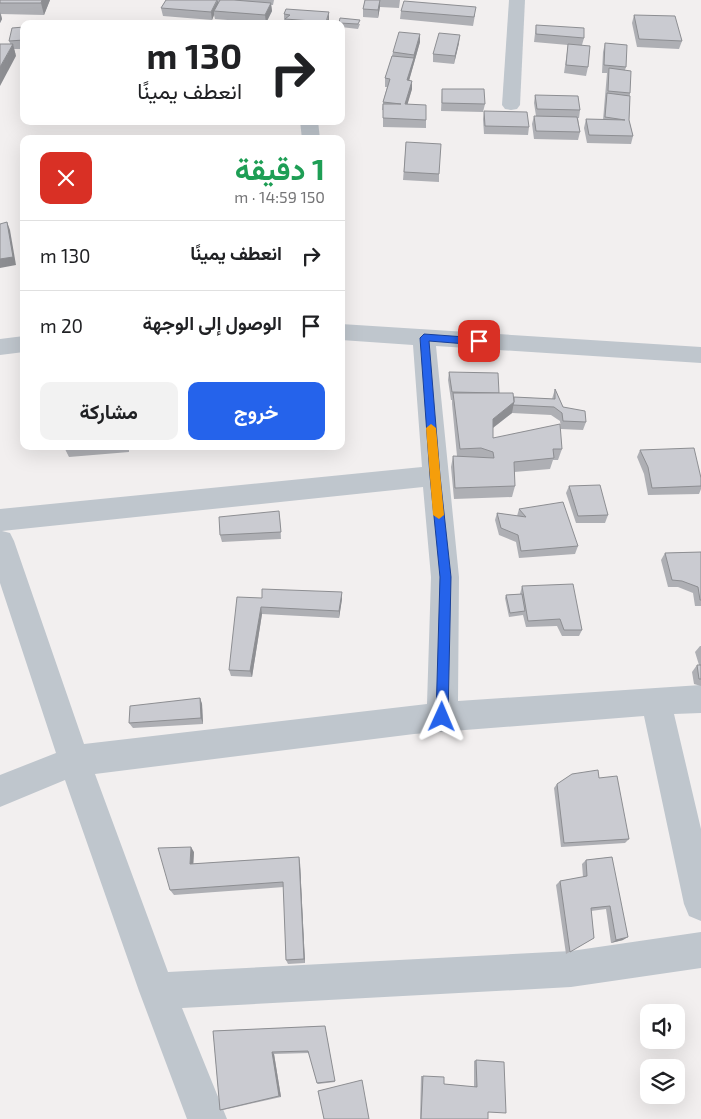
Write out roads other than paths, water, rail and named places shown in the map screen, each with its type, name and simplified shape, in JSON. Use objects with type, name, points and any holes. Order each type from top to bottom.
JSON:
[{"type":"street","points":[[511,106],[517,0]]},
{"type":"street","points":[[345,332],[699,360]]},
{"type":"street","points":[[424,338],[445,577],[442,717]]},
{"type":"street","points":[[0,347],[20,344]]},
{"type":"street","points":[[0,520],[435,476]]},
{"type":"street","points":[[0,541],[74,761],[157,991],[207,1119]]},
{"type":"street","points":[[0,791],[74,761],[442,717],[701,699]]},
{"type":"street","points":[[656,701],[701,904]]},
{"type":"street","points":[[157,991],[571,969],[701,950]]}]
